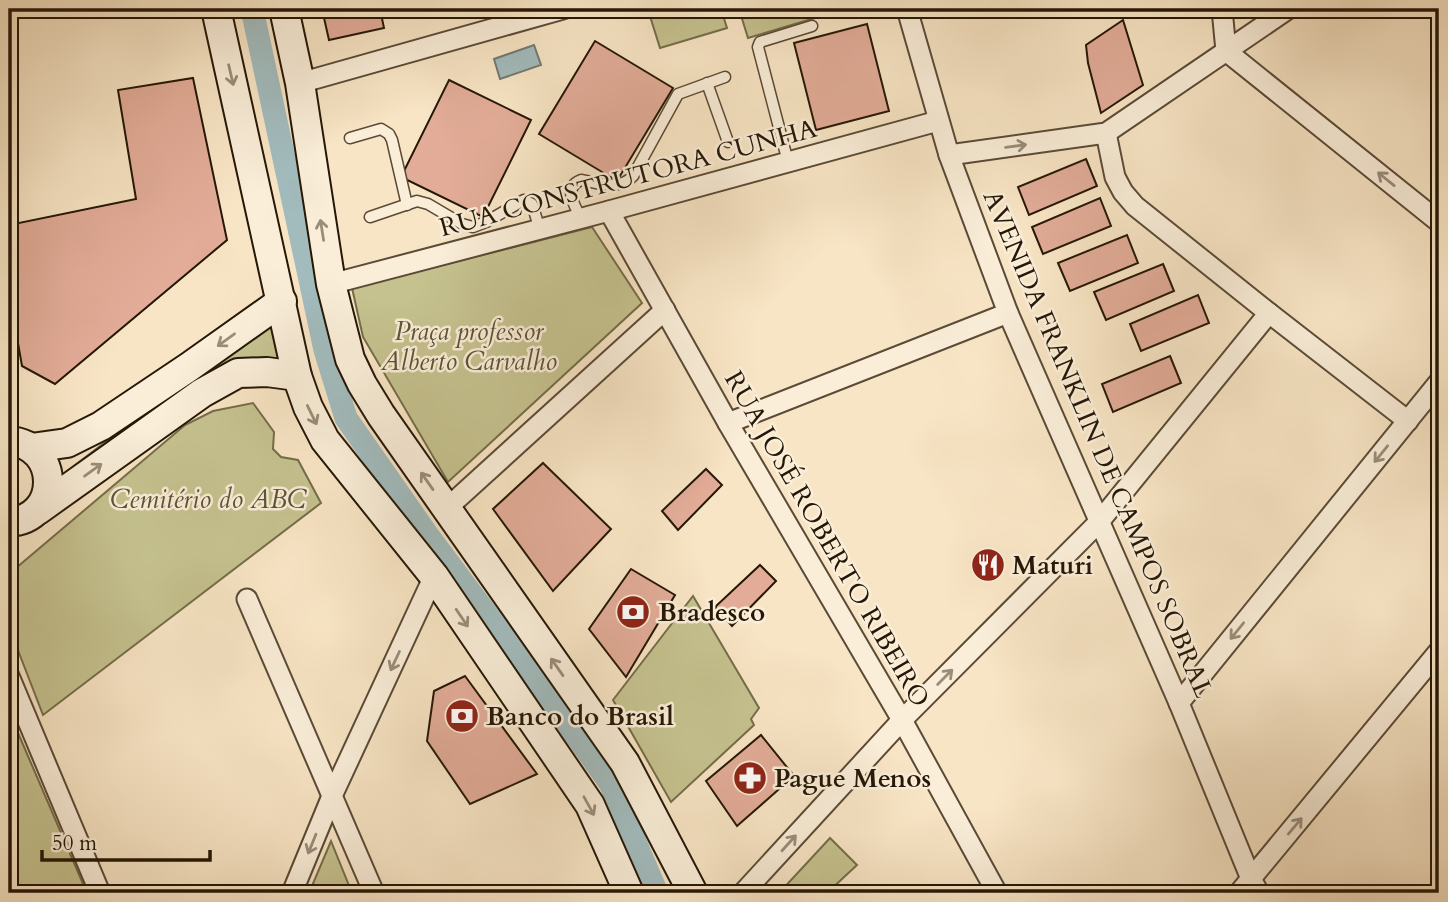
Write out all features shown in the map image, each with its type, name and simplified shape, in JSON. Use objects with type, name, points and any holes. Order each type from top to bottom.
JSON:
[{"type":"main road","points":[[216,9],[297,376],[308,407],[325,440],[434,576],[590,805],[629,893]]},
{"type":"main road","points":[[284,9],[300,83],[331,284],[350,359],[381,415],[625,763],[693,893]]},
{"type":"main road","points":[[17,439],[67,443],[101,426],[282,301]]},
{"type":"main road","points":[[20,521],[202,393],[238,373],[297,376]]},
{"type":"main road","points":[[17,439],[41,457],[49,484],[46,498],[20,521]]},
{"type":"street","points":[[300,83],[563,9]]},
{"type":"street","name":"AVENIDA FRANKLIN DE CAMPOS SOBRAL","points":[[907,9],[949,155],[1008,313],[1179,703],[1250,888]]},
{"type":"street","points":[[1222,9],[1226,51],[1439,222]]},
{"type":"street","points":[[949,155],[1106,133],[1288,9]]},
{"type":"street","name":"RUA CONSTRUTORA CUNHA","points":[[331,284],[938,121]]},
{"type":"street","points":[[1106,133],[1115,177],[1135,206],[1408,421]]},
{"type":"street","name":"RUA JOSÉ ROBERTO RIBEIRO","points":[[609,211],[728,423],[902,720],[998,893]]},
{"type":"street","points":[[446,509],[665,310]]},
{"type":"street","points":[[728,423],[1008,313]]},
{"type":"street","points":[[743,893],[902,720],[1099,522],[1269,313]]},
{"type":"street","points":[[1179,703],[1439,383]]},
{"type":"street","points":[[292,893],[332,796],[434,576]]},
{"type":"street","points":[[247,599],[374,893]]},
{"type":"street","points":[[1250,888],[1439,651]]},
{"type":"street","points":[[9,676],[100,893]]},
{"type":"lane","points":[[788,162],[758,47],[760,42],[812,26]]},
{"type":"lane","points":[[581,219],[570,193],[576,181],[614,186],[628,181],[678,94],[724,77]]},
{"type":"lane","points":[[707,83],[728,142]]},
{"type":"lane","points":[[350,138],[381,129],[389,134],[407,205]]},
{"type":"lane","points":[[370,217],[417,201],[473,228],[524,200],[532,204],[540,230]]},
{"type":"green space","points":[[663,9],[721,9],[727,28],[660,48],[649,13]]},
{"type":"green space","points":[[739,9],[812,9],[815,18],[748,38]]},
{"type":"green space","name":"Praça professor Alberto Carvalho","points":[[592,227],[642,303],[448,482],[363,337],[352,288]]},
{"type":"green space","points":[[278,310],[288,359],[226,363],[172,400],[68,484],[61,476]]},
{"type":"green space","name":"Cemitério do ABC","points":[[253,403],[274,432],[273,449],[281,457],[298,460],[321,503],[43,715],[9,627],[9,574],[185,425],[213,411]]},
{"type":"green space","points":[[693,596],[759,708],[751,719],[754,725],[671,802],[613,700]]},
{"type":"green space","points":[[9,712],[87,893],[9,893]]},
{"type":"green space","points":[[830,838],[857,865],[827,893],[779,893]]},
{"type":"green space","points":[[331,841],[352,893],[309,893]]},
{"type":"water","points":[[534,45],[541,65],[500,79],[494,59]]},
{"type":"building","points":[[322,9],[380,9],[384,28],[329,40]]},
{"type":"building","points":[[1123,20],[1143,85],[1101,113],[1086,45]]},
{"type":"building","points":[[867,24],[889,111],[816,130],[794,43]]},
{"type":"building","points":[[595,41],[673,88],[617,181],[539,134]]},
{"type":"building","points":[[193,78],[227,240],[55,384],[22,366],[9,292],[9,225],[136,199],[118,90]]},
{"type":"building","points":[[449,80],[531,120],[483,217],[401,177]]},
{"type":"building","points":[[1086,159],[1097,186],[1029,215],[1018,187]]},
{"type":"building","points":[[1100,198],[1111,226],[1043,254],[1032,227]]},
{"type":"building","points":[[1127,235],[1138,263],[1070,291],[1058,263]]},
{"type":"building","points":[[1163,264],[1174,291],[1106,320],[1094,292]]},
{"type":"building","points":[[1198,295],[1209,323],[1141,351],[1130,324]]},
{"type":"building","points":[[1170,356],[1181,383],[1113,412],[1102,384]]},
{"type":"building","points":[[543,463],[611,529],[553,591],[493,509]]},
{"type":"building","points":[[706,469],[722,485],[678,530],[662,511]]},
{"type":"building","points":[[760,565],[776,581],[732,626],[715,607]]},
{"type":"building","name":"Bradesco","points":[[631,569],[675,595],[626,677],[589,629]]},
{"type":"building","name":"Banco do Brasil","points":[[465,676],[537,774],[470,804],[427,741],[434,691]]},
{"type":"building","name":"Pague Menos","points":[[761,735],[794,776],[737,826],[706,781]]},
{"type":"waterway","points":[[252,9],[325,350],[346,418],[429,537],[610,783],[657,893]]},
{"type":"place","name":"Maturi","points":[[988,565]]},
{"type":"place","name":"Bradesco","points":[[633,612]]},
{"type":"place","name":"Banco do Brasil","points":[[462,716]]},
{"type":"place","name":"Pague Menos","points":[[750,778]]}]
